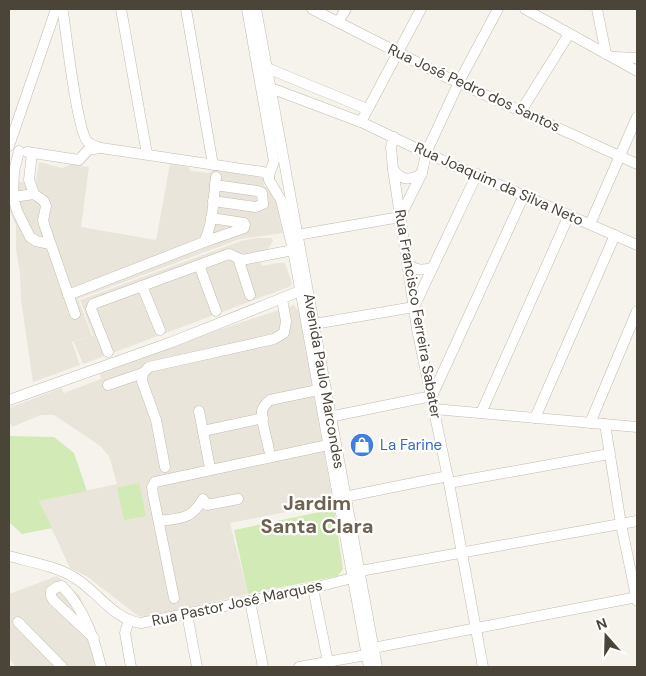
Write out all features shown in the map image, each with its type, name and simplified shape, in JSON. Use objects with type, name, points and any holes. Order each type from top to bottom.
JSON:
[{"type":"street","points":[[50,244],[36,242],[30,237],[17,210],[13,196],[14,171],[12,149],[56,9]]},
{"type":"street","points":[[61,9],[67,36],[78,114],[86,140],[101,148],[269,174],[280,167],[287,179],[286,189],[277,191]]},
{"type":"street","points":[[121,9],[146,154]]},
{"type":"street","points":[[186,9],[213,166]]},
{"type":"street","name":"Avenida Paulo Marcondes","points":[[247,9],[287,179],[297,235],[318,390],[327,417],[328,445],[341,497]]},
{"type":"street","name":"Avenida Paulo Marcondes","points":[[256,9],[262,68]]},
{"type":"street","name":"Rua José Pedro dos Santos","points":[[312,9],[459,82],[637,164]]},
{"type":"street","points":[[338,22],[346,9]]},
{"type":"street","points":[[361,122],[421,9]]},
{"type":"street","points":[[297,235],[400,217],[422,173],[426,153],[459,82],[498,9]]},
{"type":"street","points":[[525,9],[536,12],[569,34],[637,72]]},
{"type":"street","points":[[597,9],[609,55]]},
{"type":"street","points":[[50,27],[59,28],[67,36]]},
{"type":"street","points":[[521,111],[569,34]]},
{"type":"street","points":[[609,55],[637,58]]},
{"type":"street","points":[[262,68],[367,109]]},
{"type":"street","name":"Avenida Paulo Marcondes","points":[[266,89],[274,161],[269,174],[271,184],[281,200],[293,250],[300,291],[310,324],[370,651],[377,667]]},
{"type":"street","name":"Rua Joaquim da Silva Neto","points":[[266,89],[361,122],[426,153],[637,245]]},
{"type":"street","points":[[590,224],[637,117]]},
{"type":"street","name":"Rua Francisco Ferreira Sabater","points":[[394,137],[391,148],[393,169],[414,307],[449,479],[483,667]]},
{"type":"street","points":[[12,149],[78,160],[88,150],[101,148]]},
{"type":"street","points":[[32,153],[30,180],[34,194],[44,201],[46,206],[44,221],[74,314]]},
{"type":"street","points":[[393,169],[403,179],[416,178],[422,173]]},
{"type":"street","points":[[310,324],[414,307],[476,174]]},
{"type":"street","points":[[204,242],[209,233],[212,218],[213,200],[215,181],[262,193],[263,204],[256,207],[213,200]]},
{"type":"street","points":[[13,196],[34,194]]},
{"type":"street","points":[[327,417],[432,396],[524,195]]},
{"type":"street","points":[[481,413],[569,215]]},
{"type":"street","points":[[68,295],[244,228],[245,225],[244,223],[212,218]]},
{"type":"street","points":[[535,418],[615,235]]},
{"type":"street","points":[[108,352],[91,309],[93,304],[229,254],[242,260],[293,250]]},
{"type":"street","points":[[238,258],[250,295]]},
{"type":"street","points":[[407,263],[419,270],[431,268]]},
{"type":"street","points":[[199,265],[216,311]]},
{"type":"street","points":[[142,286],[160,330]]},
{"type":"street","points":[[9,400],[172,342],[300,291]]},
{"type":"street","points":[[108,385],[143,372],[149,367],[274,339],[284,333],[286,321],[282,299]]},
{"type":"street","points":[[590,423],[637,311]]},
{"type":"street","points":[[143,372],[142,381],[156,420],[165,467]]},
{"type":"street","points":[[269,450],[262,411],[264,406],[270,400],[318,390]]},
{"type":"street","points":[[434,409],[637,427]]},
{"type":"street","points":[[199,411],[209,463]]},
{"type":"street","points":[[203,431],[263,418]]},
{"type":"street","points":[[299,667],[329,665],[370,651],[475,628],[637,599],[621,524],[605,424]]},
{"type":"street","points":[[174,598],[153,494],[152,487],[155,482],[328,445]]},
{"type":"street","points":[[341,497],[609,454]]},
{"type":"street","points":[[159,521],[189,516],[199,507],[203,499],[207,505],[238,499]]},
{"type":"street","name":"Rua Pastor José Marques","points":[[9,556],[65,572],[77,578],[123,617],[141,623],[313,588],[356,574],[462,551],[637,521]]},
{"type":"street","points":[[94,638],[50,596],[51,592],[57,587],[62,586],[74,598],[94,638],[101,667]]},
{"type":"street","points":[[313,588],[329,665]]},
{"type":"street","points":[[250,601],[263,667]]},
{"type":"street","points":[[187,614],[197,667]]},
{"type":"street","points":[[129,620],[125,633],[131,667]]},
{"type":"street","points":[[18,622],[62,667]]},
{"type":"street","name":"Avenida Paulo Marcondes","points":[[368,667],[370,651]]},
{"type":"shaded area","points":[[39,162],[62,168],[72,164],[89,167],[81,227],[156,240],[170,164],[188,167],[191,171],[208,173],[214,170],[263,178],[264,185],[275,197],[283,233],[240,239],[78,299],[92,336],[80,300],[241,241],[256,238],[272,238],[273,241],[268,249],[257,252],[262,266],[285,263],[292,283],[289,287],[83,364],[74,342],[91,336],[72,342],[80,365],[33,382],[21,300],[20,273],[16,249],[16,225],[9,209],[9,179],[35,185]]},
{"type":"shaded area","points":[[294,305],[299,312],[333,503],[230,523],[248,594],[147,617],[138,616],[88,577],[70,568],[39,501],[117,484],[109,456],[99,445],[54,415],[41,415],[12,427],[9,420],[9,408],[61,388],[64,393],[101,379],[100,374],[206,334]]},
{"type":"shaded area","points":[[57,576],[80,596],[100,648],[105,667],[15,667],[9,657],[9,594]]},
{"type":"green space","points":[[9,436],[54,437],[74,453],[87,491],[39,501],[52,528],[22,534],[9,522]]},
{"type":"green space","points":[[139,483],[146,516],[124,520],[117,488]]},
{"type":"green space","points":[[334,509],[343,569],[338,576],[248,594],[234,530]]},
{"type":"place","name":"La Farine","points":[[362,445]]},
{"type":"district","name":"Jardim Santa Clara","points":[[317,514]]}]
